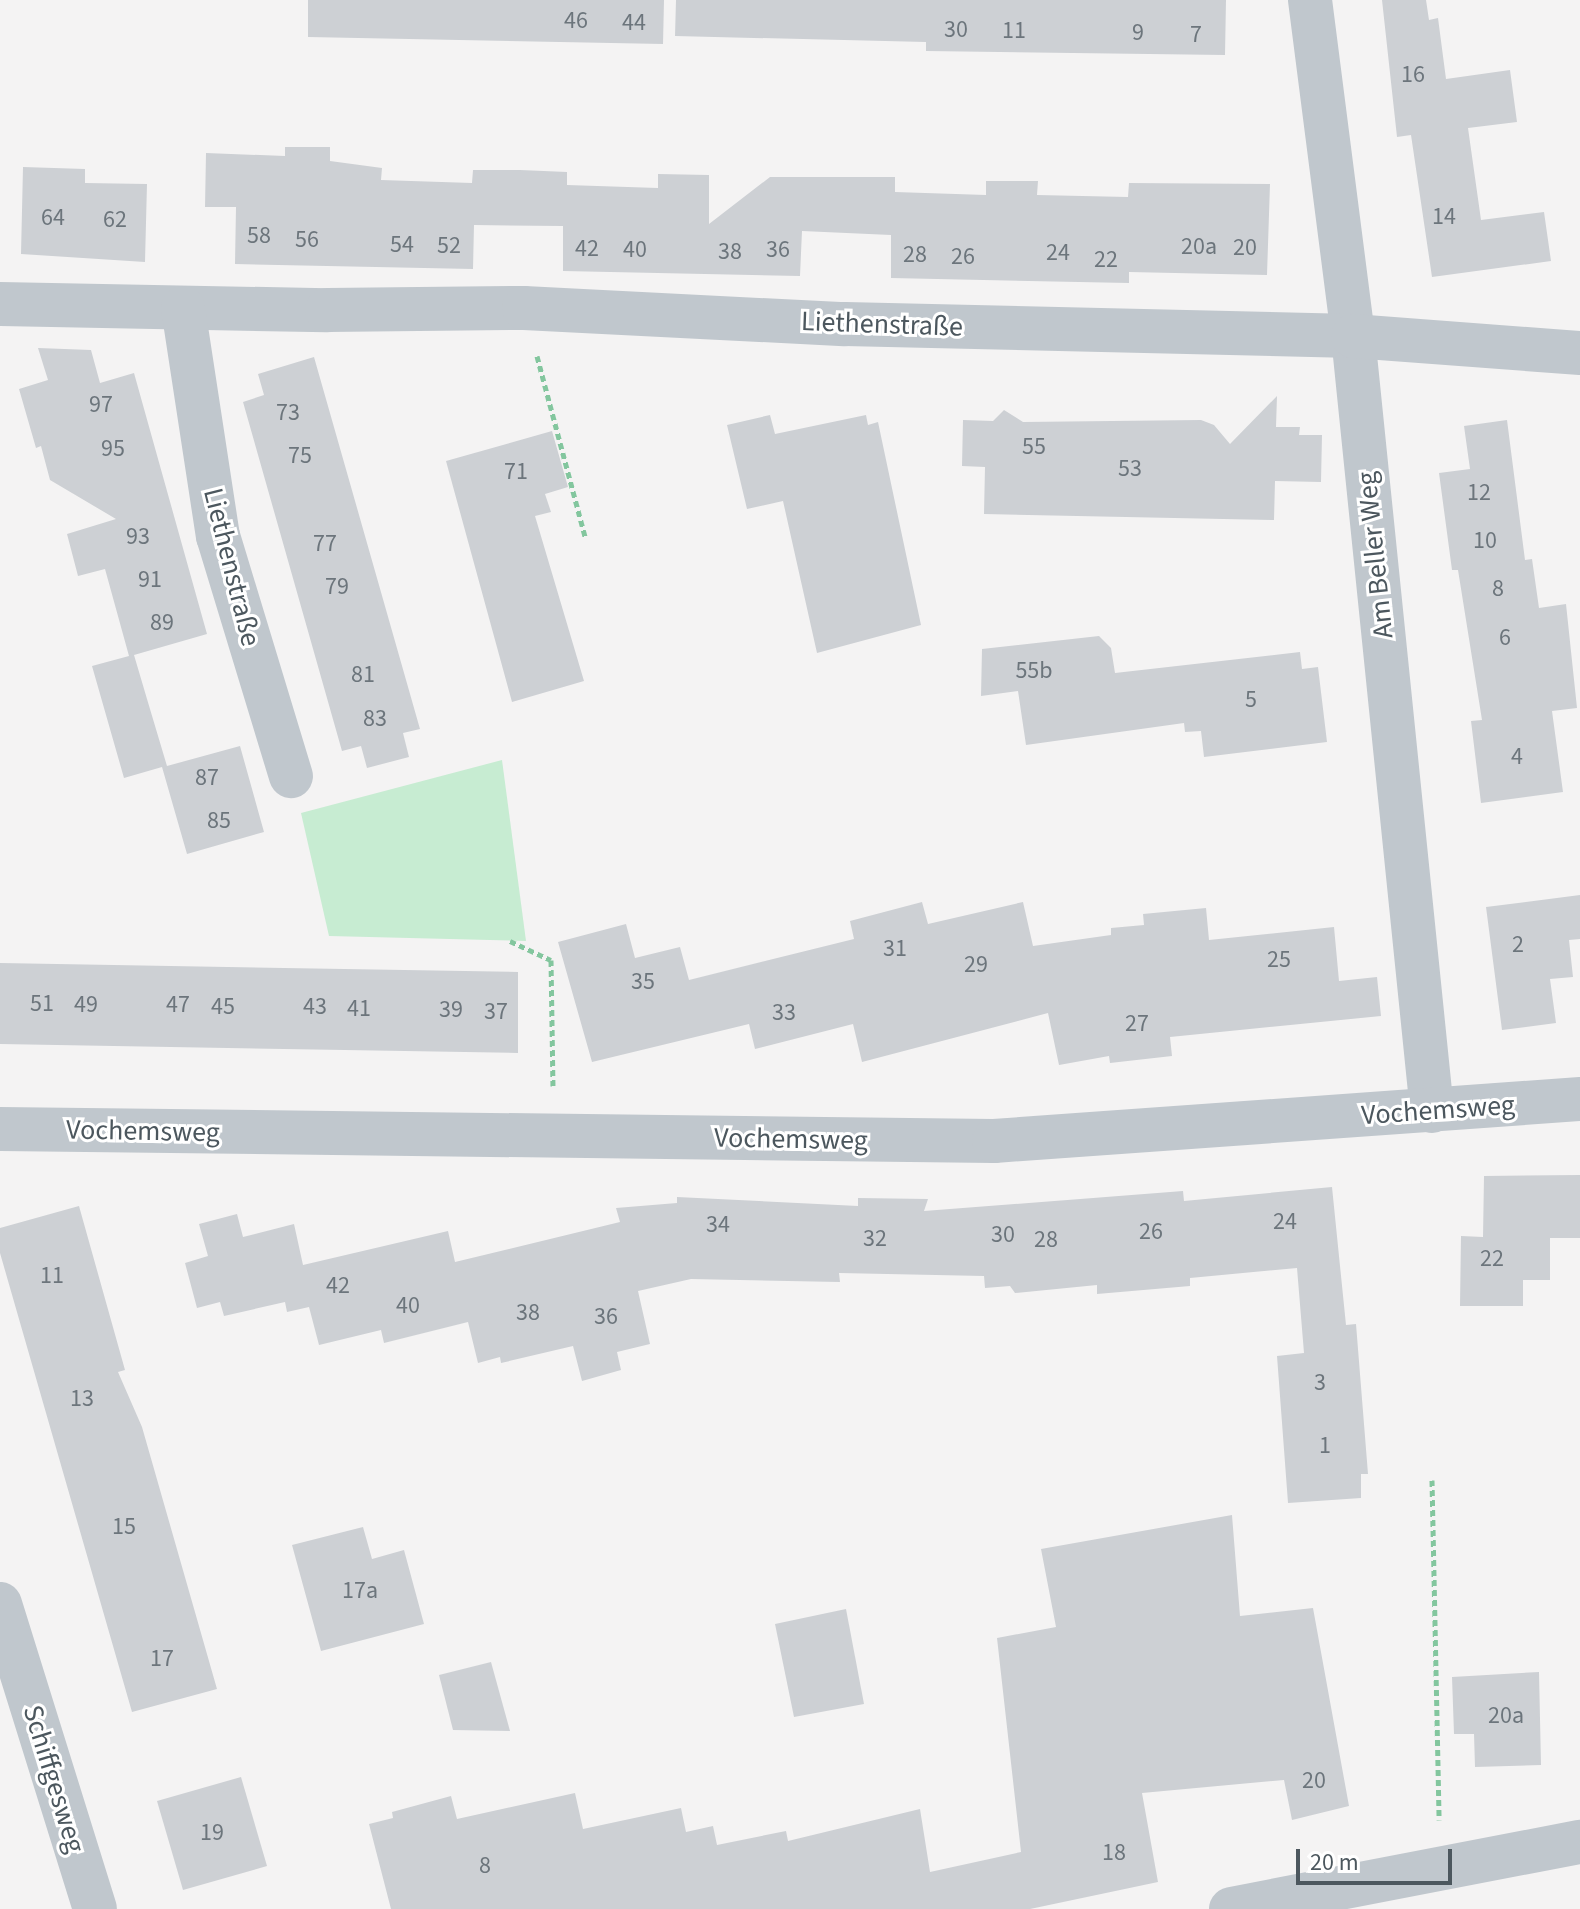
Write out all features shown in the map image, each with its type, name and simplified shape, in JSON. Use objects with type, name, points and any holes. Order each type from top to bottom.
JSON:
[{"type":"street","name":"Am Beller Weg","points":[[1310,0],[1353,336],[1432,1111]]},
{"type":"street","name":"Liethenstraße","points":[[0,304],[183,308],[524,308],[845,324],[1353,336],[1580,353]]},
{"type":"street","name":"Liethenstraße","points":[[183,308],[218,536],[291,776]]},
{"type":"street","name":"Vochemsweg","points":[[0,1129],[994,1141],[1580,1099]]},
{"type":"street","name":"Schiffgesweg","points":[[3,1623],[95,1909]]},
{"type":"street","points":[[1243,1908],[1387,1893],[1440,1865],[1580,1842]]},
{"type":"path","points":[[524,308],[585,537]]},
{"type":"path","points":[[510,941],[551,960],[554,1136]]},
{"type":"path","points":[[1432,1480],[1440,1865]]},
{"type":"green space","points":[[502,760],[526,941],[329,936],[301,813]]},
{"type":"building","points":[[308,0],[664,0],[663,44],[308,37]]},
{"type":"building","points":[[676,0],[1226,0],[1225,55],[926,51],[926,42],[675,36]]},
{"type":"building","points":[[1382,0],[1426,0],[1429,20],[1438,18],[1446,79],[1510,70],[1517,122],[1468,128],[1481,220],[1544,212],[1551,261],[1432,277],[1411,135],[1397,137]]},
{"type":"building","points":[[285,147],[330,147],[330,161],[382,168],[381,180],[472,183],[473,170],[520,170],[567,172],[567,185],[658,188],[658,174],[709,175],[709,224],[770,177],[895,177],[895,192],[986,195],[986,181],[1038,181],[1037,195],[1128,197],[1129,183],[1270,184],[1267,275],[1129,272],[1129,283],[891,278],[891,235],[802,231],[800,276],[563,271],[563,226],[474,225],[473,269],[235,264],[236,207],[205,207],[206,153],[285,156]]},
{"type":"building","points":[[23,167],[85,169],[85,183],[147,184],[145,262],[21,254]]},
{"type":"building","points":[[38,348],[91,350],[100,383],[134,373],[207,634],[134,655],[167,766],[240,746],[264,832],[187,854],[162,767],[124,778],[92,666],[129,656],[105,569],[78,576],[67,534],[116,519],[50,480],[41,446],[36,448],[19,389],[48,380]]},
{"type":"building","points":[[314,357],[420,729],[403,733],[409,757],[367,768],[361,746],[342,751],[243,402],[264,395],[258,374]]},
{"type":"building","points":[[1277,396],[1276,427],[1300,427],[1299,435],[1322,435],[1321,482],[1275,481],[1274,520],[984,514],[985,467],[962,466],[963,420],[993,421],[1004,410],[1023,422],[1201,420],[1214,425],[1230,444]]},
{"type":"building","points":[[770,415],[775,434],[866,415],[868,425],[878,422],[921,625],[817,653],[783,501],[747,509],[727,425]]},
{"type":"building","points":[[1507,420],[1525,560],[1532,559],[1539,608],[1566,604],[1577,708],[1552,711],[1563,792],[1481,803],[1471,721],[1482,720],[1458,570],[1452,570],[1439,473],[1470,469],[1464,426]]},
{"type":"building","points":[[552,431],[568,487],[545,494],[551,512],[535,516],[584,681],[512,702],[446,461]]},
{"type":"building","points":[[1099,636],[1111,648],[1115,673],[1300,652],[1302,669],[1318,667],[1327,742],[1204,757],[1201,731],[1185,732],[1184,723],[1026,745],[1018,691],[981,696],[982,649]]},
{"type":"building","points":[[1580,895],[1580,939],[1569,940],[1573,977],[1550,979],[1556,1023],[1502,1030],[1486,907]]},
{"type":"building","points":[[922,902],[928,924],[1023,902],[1033,946],[1111,935],[1111,928],[1144,925],[1143,914],[1206,908],[1209,940],[1334,927],[1339,981],[1377,977],[1381,1016],[1170,1037],[1172,1056],[1110,1063],[1109,1056],[1059,1065],[1048,1013],[862,1062],[853,1024],[755,1049],[749,1024],[592,1062],[558,942],[626,924],[635,958],[680,947],[689,980],[854,939],[850,921]]},
{"type":"building","points":[[0,963],[518,972],[518,1053],[0,1044]]},
{"type":"building","points":[[1580,1175],[1580,1238],[1550,1238],[1550,1280],[1523,1280],[1523,1306],[1460,1306],[1461,1236],[1483,1237],[1484,1176]]},
{"type":"building","points":[[1332,1187],[1346,1325],[1356,1324],[1368,1474],[1361,1474],[1361,1498],[1288,1503],[1277,1356],[1304,1353],[1297,1268],[1190,1278],[1190,1286],[1097,1294],[1097,1285],[1015,1293],[1010,1286],[985,1288],[984,1276],[839,1273],[840,1282],[691,1279],[638,1291],[650,1344],[617,1352],[621,1370],[582,1381],[573,1346],[501,1363],[500,1357],[478,1363],[468,1322],[384,1343],[381,1330],[319,1345],[309,1307],[287,1312],[285,1302],[224,1316],[220,1302],[197,1308],[185,1263],[208,1256],[199,1224],[237,1214],[243,1237],[294,1224],[303,1265],[448,1231],[455,1262],[620,1222],[616,1208],[677,1203],[677,1197],[858,1206],[858,1198],[928,1199],[924,1211],[1183,1191],[1184,1201]]},
{"type":"building","points":[[79,1206],[125,1370],[118,1372],[142,1427],[217,1689],[132,1712],[0,1253],[0,1228]]},
{"type":"building","points":[[1232,1515],[1240,1616],[1313,1608],[1349,1806],[1292,1820],[1284,1780],[1142,1793],[1158,1882],[1030,1909],[391,1909],[369,1824],[393,1818],[392,1812],[451,1796],[457,1819],[575,1793],[583,1829],[681,1808],[686,1832],[713,1826],[717,1845],[786,1831],[788,1841],[920,1809],[930,1872],[1021,1852],[997,1638],[1056,1627],[1041,1549]]},
{"type":"building","points":[[363,1527],[372,1559],[404,1550],[424,1624],[321,1651],[292,1545]]},
{"type":"building","points":[[846,1609],[864,1704],[794,1717],[775,1624]]},
{"type":"building","points":[[491,1662],[510,1731],[453,1730],[439,1675]]},
{"type":"building","points":[[1539,1672],[1541,1765],[1475,1767],[1474,1734],[1454,1734],[1452,1677]]},
{"type":"building","points":[[241,1777],[267,1866],[183,1890],[157,1801]]}]
